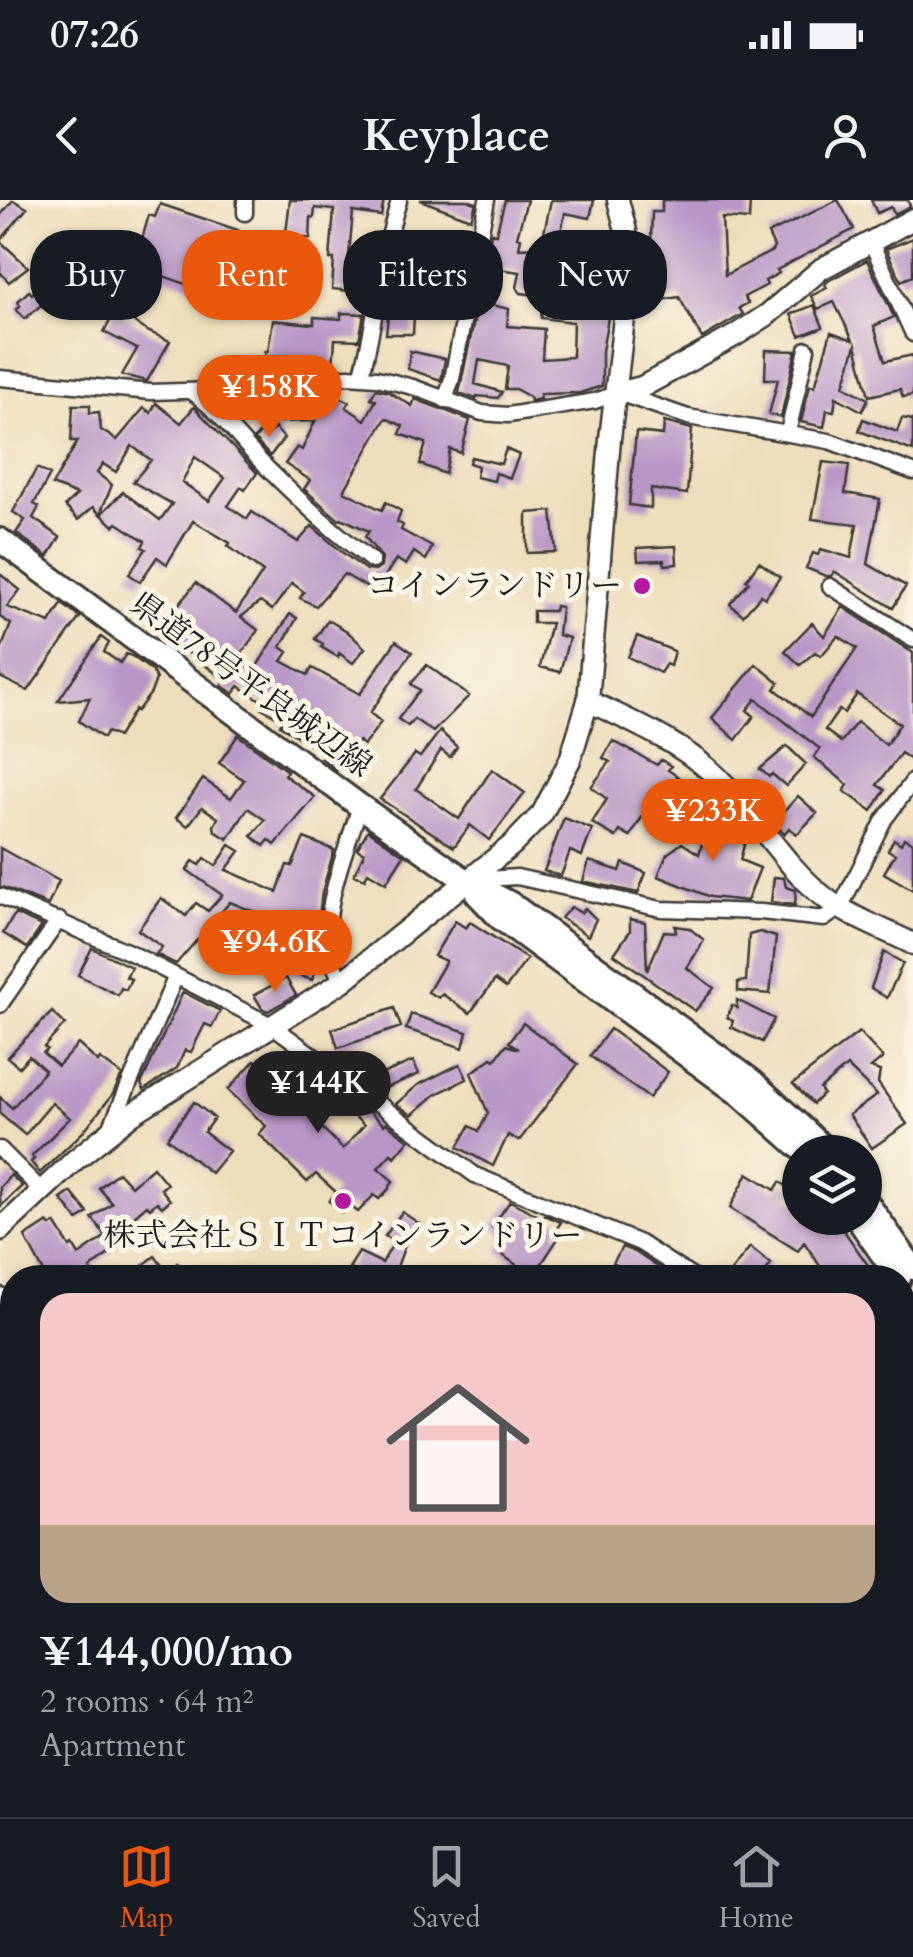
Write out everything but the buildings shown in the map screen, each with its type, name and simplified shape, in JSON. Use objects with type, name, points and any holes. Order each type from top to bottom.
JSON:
[{"type":"main road","name":"県道78号平良城辺線","points":[[0,540],[360,806],[464,880],[511,904],[736,1069],[809,1135]]},
{"type":"main road","name":"県道78号平良城辺線","points":[[464,880],[500,918],[742,1096],[786,1135]]},
{"type":"main road","points":[[882,1224],[911,1265]]},
{"type":"main road","points":[[868,1235],[889,1265]]},
{"type":"street","points":[[446,400],[487,200]]},
{"type":"street","points":[[0,1230],[132,1114],[343,981],[512,845],[542,814],[570,760],[588,701],[610,438],[618,393],[626,231],[618,200]]},
{"type":"street","points":[[361,377],[382,258],[399,202]]},
{"type":"street","points":[[0,378],[122,391],[361,377],[413,387],[482,413],[508,415],[596,400],[642,388],[736,335],[767,315],[821,269],[913,218]]},
{"type":"street","points":[[870,240],[913,334]]},
{"type":"street","points":[[788,432],[807,349]]},
{"type":"street","points":[[190,390],[217,410],[312,511],[372,561]]},
{"type":"street","points":[[618,393],[688,417],[829,441],[913,472]]},
{"type":"street","points":[[830,586],[913,640]]},
{"type":"street","points":[[588,701],[644,726],[725,784],[822,895],[913,944]]},
{"type":"street","points":[[464,880],[516,878],[661,909],[824,918],[840,908],[884,820],[913,781]]},
{"type":"street","points":[[343,981],[334,970],[327,916],[360,806]]},
{"type":"street","points":[[0,896],[59,920],[273,1026],[475,1175],[640,1242],[674,1265]]},
{"type":"street","points":[[0,1005],[59,920]]},
{"type":"street","points":[[108,1134],[176,976]]},
{"type":"street","points":[[0,1149],[42,1191]]},
{"type":"place","name":"コインランドリー","points":[[642,586]]},
{"type":"place","name":"株式会社ＳＩＴコインランドリー","points":[[343,1201]]}]
